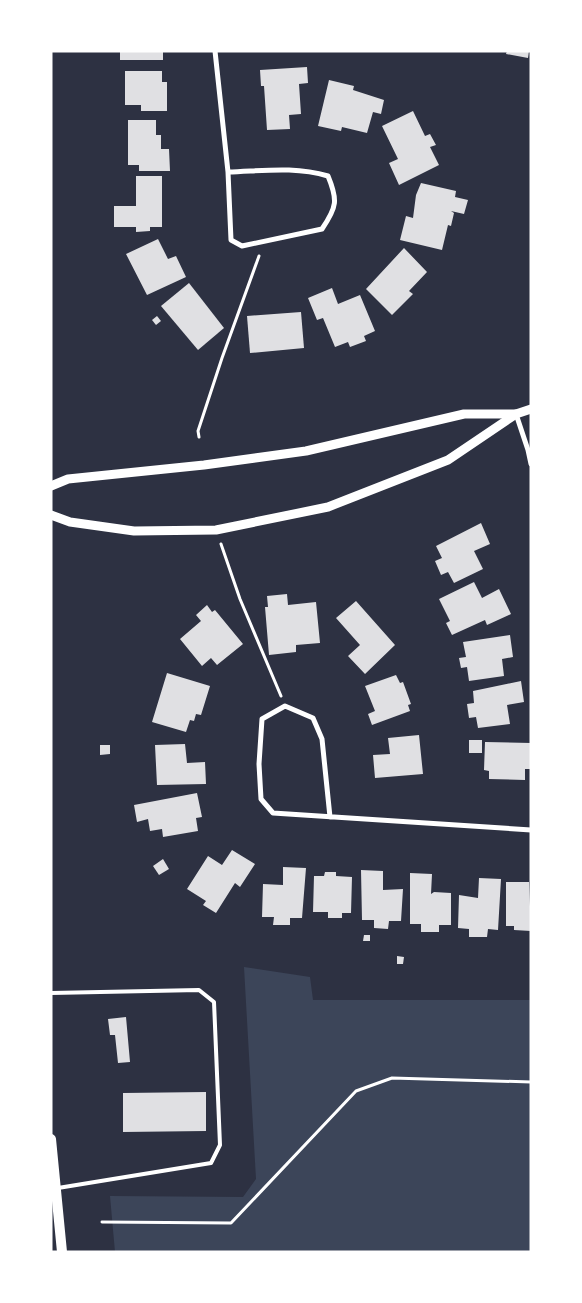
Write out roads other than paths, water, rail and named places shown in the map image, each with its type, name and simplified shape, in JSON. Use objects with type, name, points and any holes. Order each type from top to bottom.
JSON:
[{"type":"main road","points":[[51,1139],[62,1252]]},
{"type":"street","points":[[215,51],[228,172],[231,240],[242,246],[322,229],[331,216],[336,196],[328,176],[308,170],[276,168],[228,172]]},
{"type":"street","points":[[51,515],[70,522],[134,531],[216,530],[328,507],[448,460],[516,414],[531,409]]},
{"type":"street","points":[[51,486],[68,479],[204,465],[306,451],[464,414],[516,414]]},
{"type":"street","points":[[516,414],[531,464]]},
{"type":"street","points":[[330,817],[322,739],[312,718],[284,706],[262,719],[259,764],[262,799],[273,813],[330,817],[531,830]]},
{"type":"lane","points":[[51,994],[199,990],[214,1002],[220,1145],[211,1162],[56,1188]]}]
